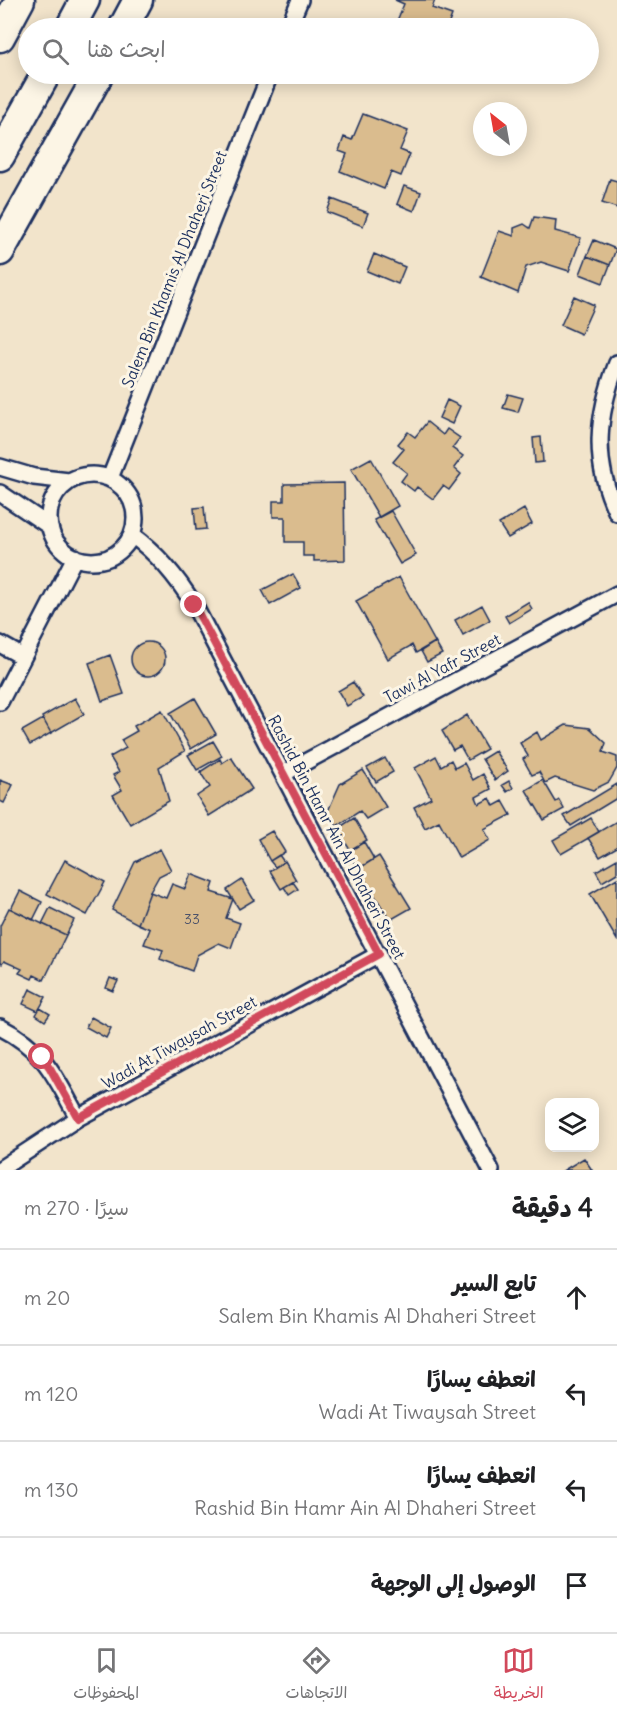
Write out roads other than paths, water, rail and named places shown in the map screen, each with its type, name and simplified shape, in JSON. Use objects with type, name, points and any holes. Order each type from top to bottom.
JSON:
[{"type":"highway","points":[[0,37],[20,0]]},
{"type":"highway","points":[[75,18],[85,0]]},
{"type":"highway","points":[[128,18],[138,0]]},
{"type":"highway","points":[[0,156],[40,84]]},
{"type":"highway","points":[[0,251],[93,84]]},
{"type":"street","points":[[292,18],[300,0]]},
{"type":"street","name":"Salem Bin Khamis Al Dhaheri Street","points":[[110,478],[266,84]]},
{"type":"street","points":[[617,363],[602,407],[599,445],[606,483],[617,513]]},
{"type":"street","points":[[0,467],[34,477],[69,481]]},
{"type":"street","points":[[89,474],[110,478],[121,486],[132,502],[135,522],[132,535],[118,552],[108,558],[97,560],[75,557],[58,545],[49,526],[52,501],[59,489],[69,481],[89,474]]},
{"type":"street","points":[[0,493],[49,526]]},
{"type":"street","name":"Rashid Bin Hamr Ain Al Dhaheri Street","points":[[132,535],[160,559],[184,589],[379,954],[491,1170]]},
{"type":"street","points":[[0,702],[75,557]]},
{"type":"street","name":"Tawi Al Yafr Street","points":[[283,774],[617,594]]},
{"type":"street","points":[[0,644],[23,657]]},
{"type":"street","name":"Wadi At Tiwaysah Street","points":[[0,1169],[78,1118],[379,954]]},
{"type":"street","points":[[0,1027],[18,1036],[42,1057],[78,1118]]}]
